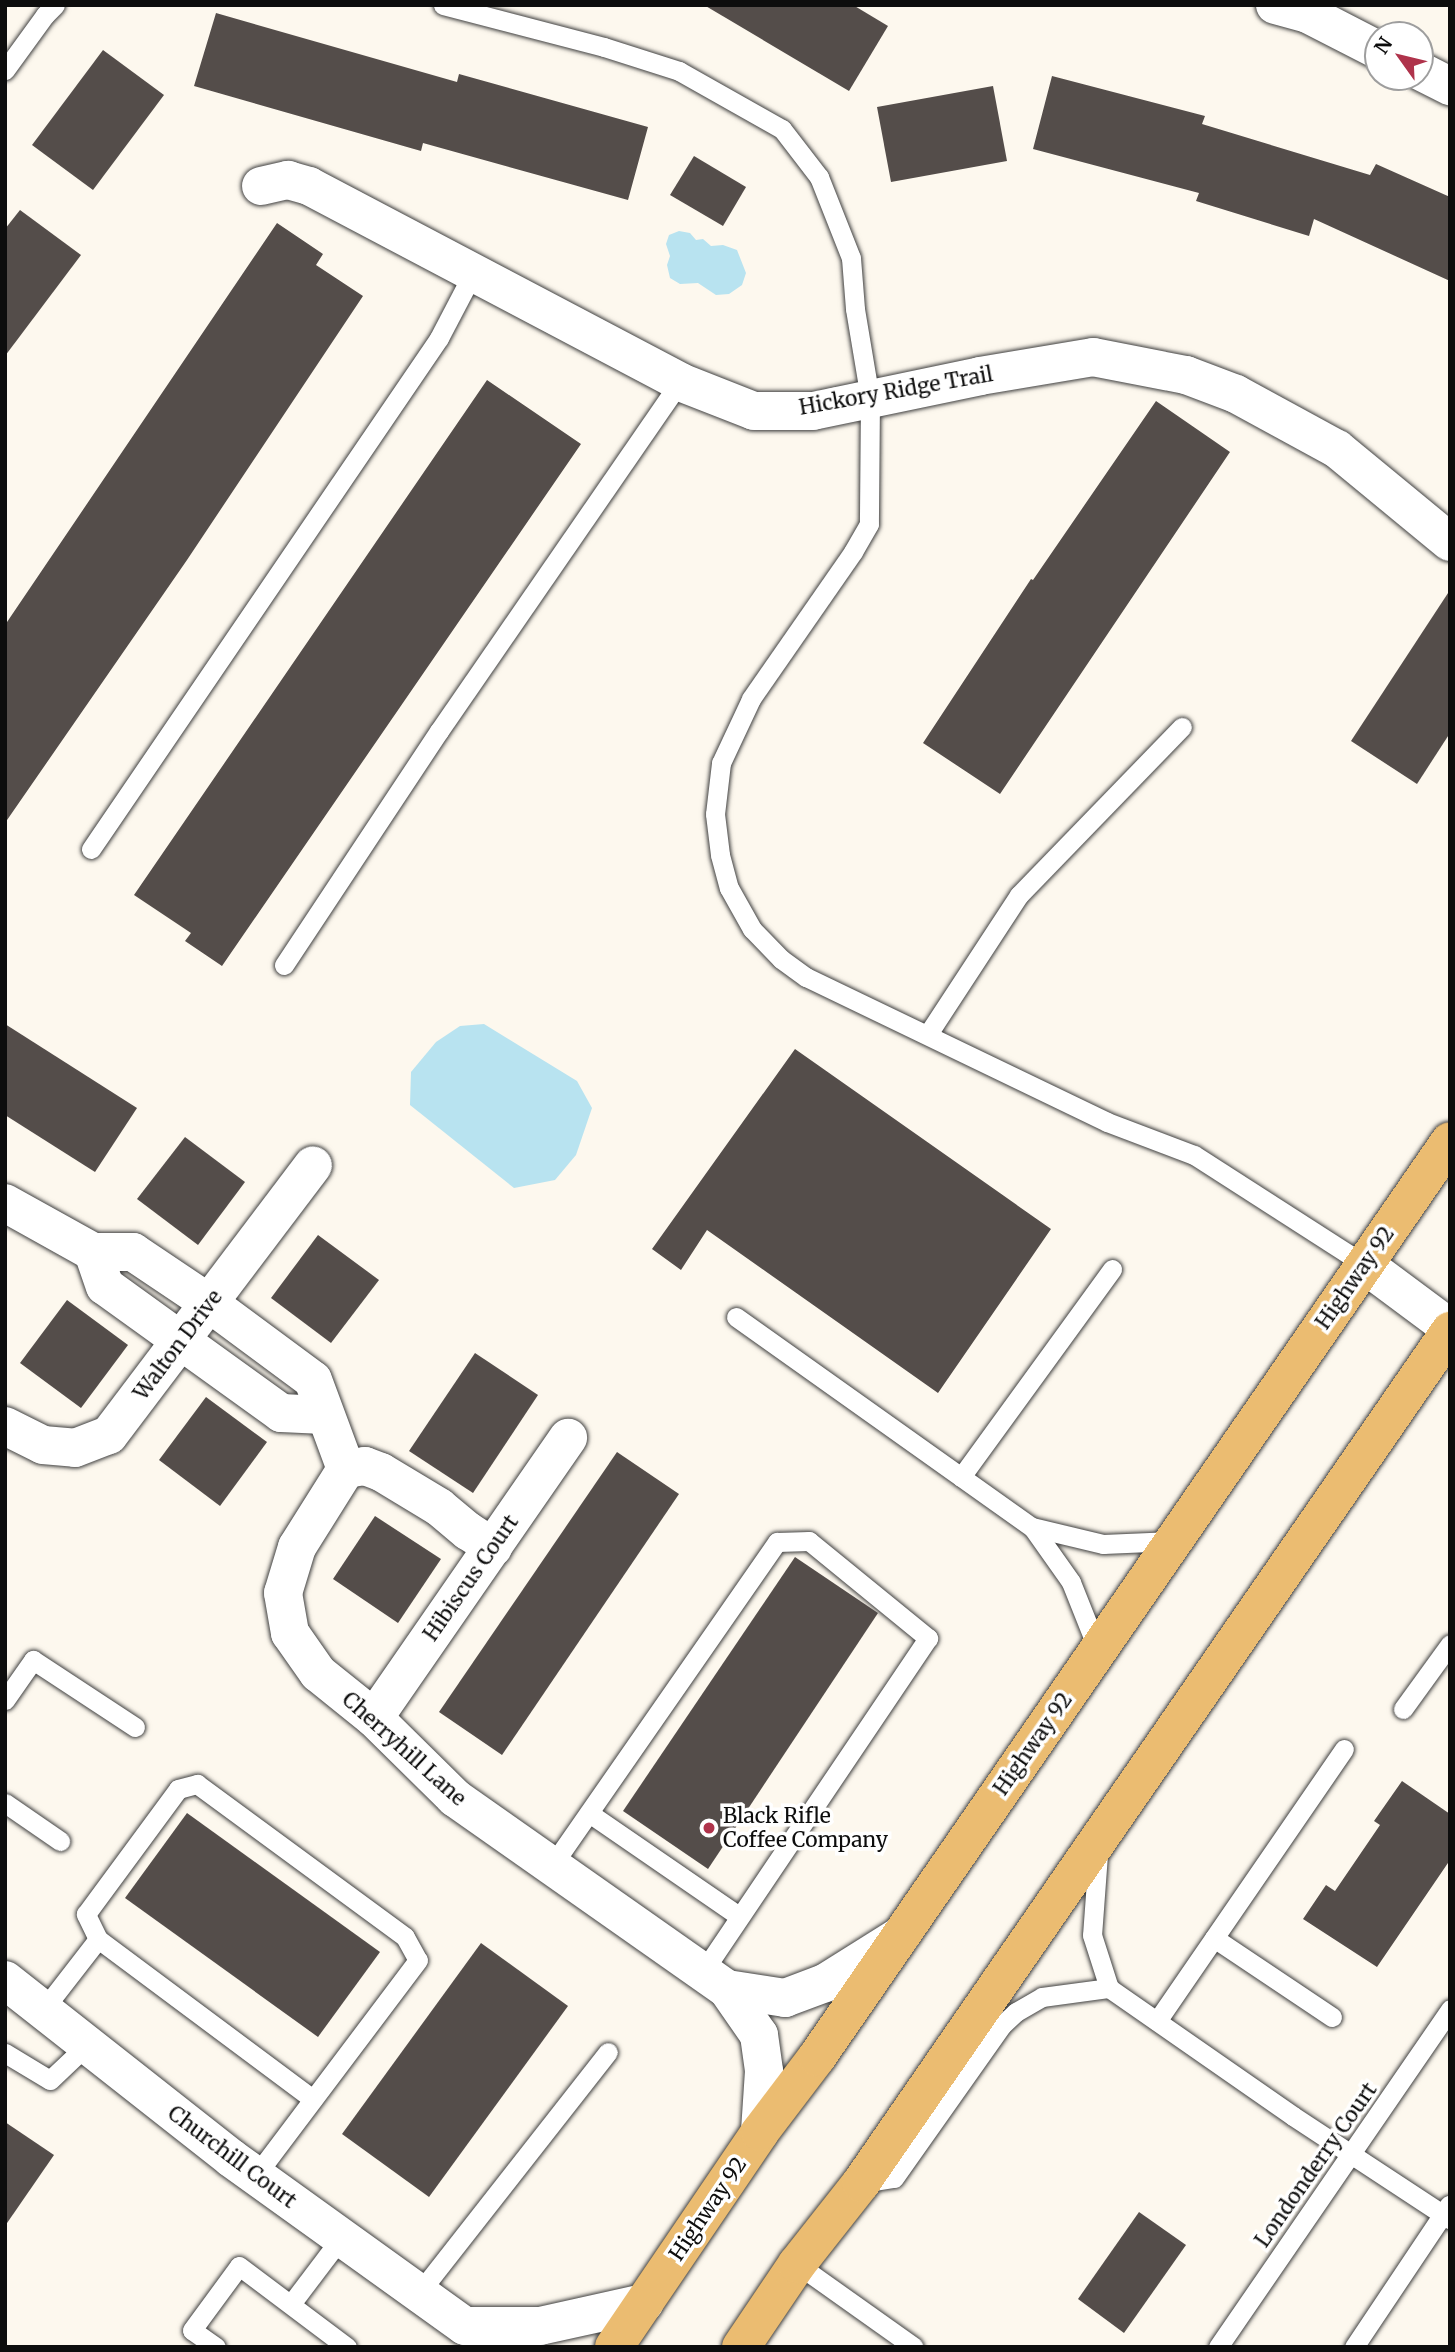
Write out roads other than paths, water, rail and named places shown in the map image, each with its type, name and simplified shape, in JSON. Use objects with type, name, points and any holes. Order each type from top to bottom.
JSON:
[{"type":"main road","name":"Highway 92","points":[[614,2347],[760,2132],[817,2057],[1450,1141]]},
{"type":"main road","points":[[741,2347],[797,2264],[861,2183],[1450,1329]]},
{"type":"street","points":[[1275,5],[1308,14],[1364,43]]},
{"type":"street","points":[[1434,78],[1450,86]]},
{"type":"street","name":"Hickory Ridge Trail","points":[[261,186],[288,180],[309,186],[680,382],[754,411],[813,411],[980,376],[1093,357],[1186,375],[1236,394],[1337,449],[1450,542]]},
{"type":"street","name":"Walton Drive","points":[[5,1426],[43,1445],[75,1448],[109,1435],[183,1341],[313,1165]]},
{"type":"street","points":[[5,1203],[93,1252],[133,1252],[209,1303],[313,1380],[346,1469],[365,1466],[381,1472],[439,1507],[493,1547]]},
{"type":"street","points":[[93,1252],[105,1286],[281,1413],[324,1415]]},
{"type":"street","points":[[1364,1264],[1450,1329]]},
{"type":"street","name":"Hibiscus Court","points":[[374,1718],[568,1438]]},
{"type":"street","name":"Cherryhill Lane","points":[[346,1469],[297,1547],[283,1593],[290,1633],[318,1673],[374,1718],[455,1798],[715,1980]]},
{"type":"street","points":[[715,1980],[785,1998],[825,1983],[900,1936]]},
{"type":"street","name":"Churchill Court","points":[[5,1980],[255,2176],[419,2293],[468,2336]]},
{"type":"street","points":[[715,1980],[759,2035],[764,2071],[760,2132]]},
{"type":"street","points":[[468,2336],[540,2326],[644,2302]]},
{"type":"lane","points":[[5,70],[55,5]]},
{"type":"lane","points":[[443,5],[604,47],[679,71],[782,129],[819,177],[851,258],[855,309],[870,399],[869,524],[853,552],[751,699],[721,763],[715,814],[729,888],[752,929],[766,945],[806,977],[1107,1122],[1194,1155],[1364,1264]]},
{"type":"lane","points":[[91,849],[439,338],[474,271]]},
{"type":"lane","points":[[284,965],[439,731],[680,382]]},
{"type":"lane","points":[[928,1034],[1019,895],[1182,727]]},
{"type":"lane","points":[[961,1477],[1112,1269]]},
{"type":"lane","points":[[736,1317],[1032,1527],[1071,1582],[1098,1650]]},
{"type":"lane","points":[[1032,1527],[1103,1544],[1174,1541]]},
{"type":"lane","points":[[551,1867],[778,1542],[809,1541],[928,1638],[739,1916],[715,1980]]},
{"type":"lane","points":[[1403,1709],[1450,1644]]},
{"type":"lane","points":[[5,1700],[33,1660],[135,1727]]},
{"type":"lane","points":[[1157,2021],[1345,1749]]},
{"type":"lane","points":[[255,2176],[418,1960],[405,1937],[197,1784],[177,1788],[86,1914],[98,1940],[313,2099]]},
{"type":"lane","points":[[5,1804],[60,1841]]},
{"type":"lane","points":[[589,1813],[739,1916]]},
{"type":"lane","points":[[1101,1835],[1092,1935],[1109,1988],[1352,2155],[1447,2213],[1354,2347]]},
{"type":"lane","points":[[1214,1938],[1332,2017]]},
{"type":"lane","points":[[43,2010],[98,1940]]},
{"type":"lane","points":[[861,2183],[894,2178],[1002,2025],[1016,2012],[1042,1997],[1109,1988]]},
{"type":"lane","name":"Londonderry Court","points":[[1218,2347],[1450,2009]]},
{"type":"lane","points":[[5,2053],[50,2080],[87,2045]]},
{"type":"lane","points":[[419,2293],[608,2052]]},
{"type":"lane","points":[[291,2304],[341,2238]]},
{"type":"lane","points":[[797,2264],[914,2347]]},
{"type":"lane","points":[[216,2347],[192,2330],[239,2266],[347,2347]]},
{"type":"water","points":[[679,231],[690,233],[696,240],[703,239],[711,246],[723,245],[737,250],[746,273],[742,285],[729,294],[716,295],[698,283],[680,284],[670,278],[667,265],[670,256],[666,244],[669,235]]},
{"type":"water","points":[[484,1024],[577,1081],[592,1108],[576,1155],[555,1180],[514,1188],[410,1105],[411,1072],[436,1042],[460,1026]]},
{"type":"place","name":"Black Rifle Coffee Company","points":[[709,1828]]}]
